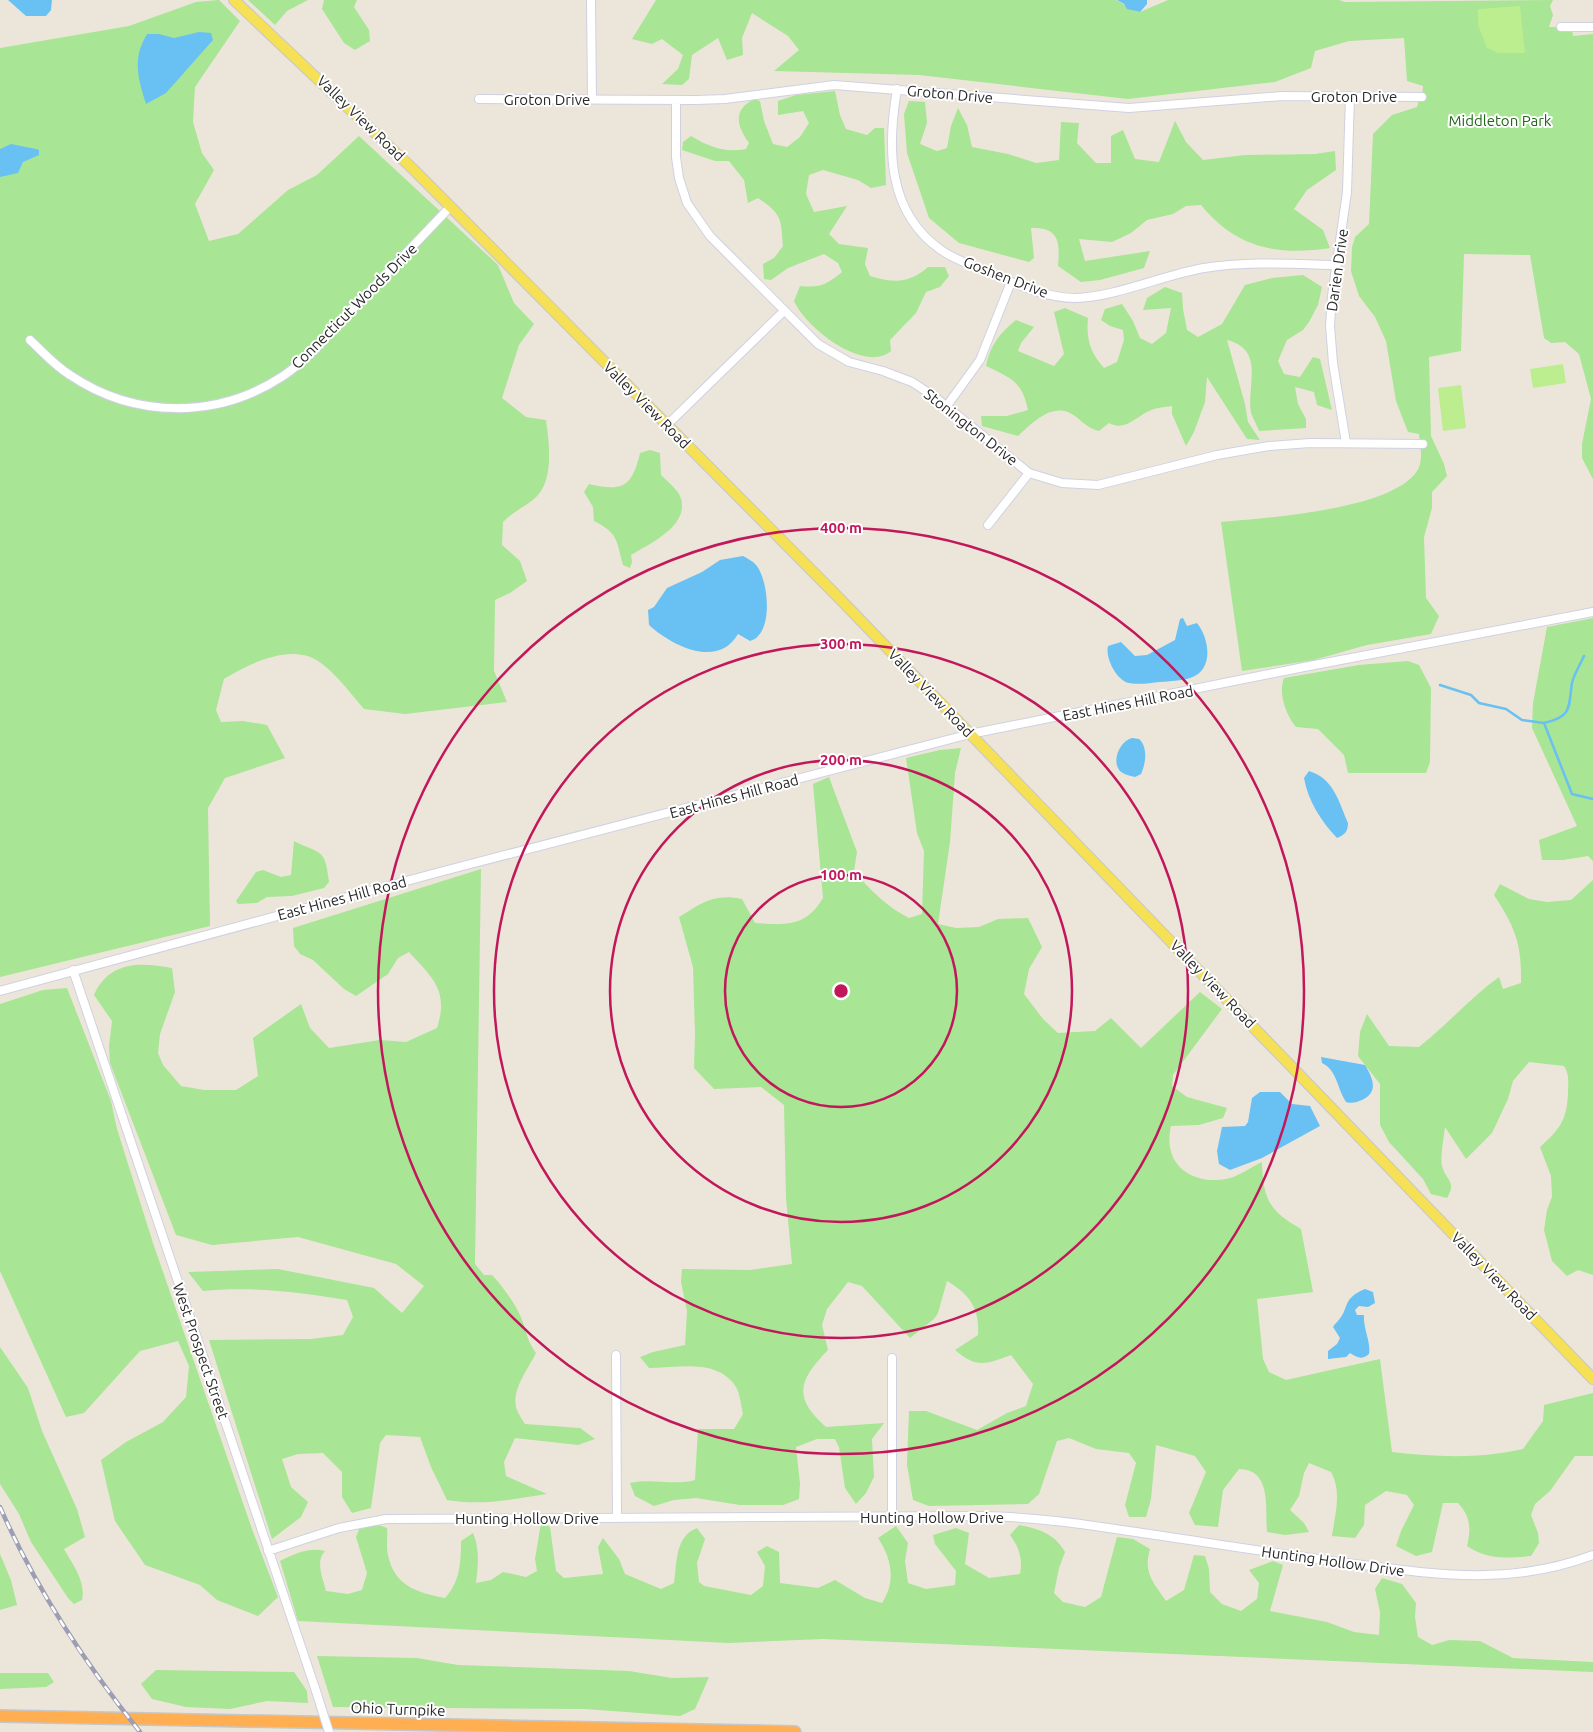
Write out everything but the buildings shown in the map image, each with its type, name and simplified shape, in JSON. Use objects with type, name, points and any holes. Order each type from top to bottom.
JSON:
[{"type":"highway","name":"Ohio Turnpike","points":[[0,1716],[795,1732]]},
{"type":"main road","name":"Valley View Road","points":[[234,0],[328,86],[451,206],[667,425],[970,734],[1593,1379]]},
{"type":"street","points":[[591,0],[592,99]]},
{"type":"street","points":[[1561,27],[1593,27]]},
{"type":"street","name":"Groton Drive","points":[[480,99],[676,100],[724,98],[817,86],[897,89],[1129,108],[1282,96],[1422,97]]},
{"type":"street","name":"Goshen Drive","points":[[897,89],[892,126],[891,160],[896,188],[906,211],[919,231],[942,251],[1011,282],[1054,296],[1078,298],[1204,268],[1238,264],[1337,265]]},
{"type":"street","name":"Darien Drive","points":[[1346,443],[1331,338],[1332,296],[1350,164],[1350,96]]},
{"type":"street","name":"Stonington Drive","points":[[676,100],[677,168],[687,203],[710,236],[783,312],[828,352],[849,362],[883,371],[912,382],[1029,473],[1062,483],[1098,485],[1193,460],[1251,448],[1287,444],[1423,444]]},
{"type":"street","name":"Connecticut Woods Drive","points":[[30,340],[68,374],[97,391],[124,401],[159,408],[176,409],[227,402],[259,390],[294,368],[451,206]]},
{"type":"street","points":[[946,407],[980,360],[1011,282]]},
{"type":"street","points":[[667,425],[783,312]]},
{"type":"street","points":[[988,526],[1029,473]]},
{"type":"street","name":"East Hines Hill Road","points":[[0,991],[767,786],[970,734],[1304,667],[1593,612]]},
{"type":"street","name":"West Prospect Street","points":[[74,970],[329,1732]]},
{"type":"street","points":[[616,1355],[617,1518]]},
{"type":"street","points":[[892,1358],[892,1517]]},
{"type":"street","name":"Hunting Hollow Drive","points":[[268,1551],[339,1528],[386,1519],[892,1517],[1034,1518],[1455,1577],[1493,1576],[1546,1569],[1593,1555]]},
{"type":"green space","points":[[219,0],[240,21],[195,87],[193,122],[202,153],[214,170],[195,204],[209,241],[238,234],[288,190],[317,175],[359,136],[498,265],[514,303],[534,324],[519,345],[502,398],[526,417],[546,420],[549,450],[548,472],[541,492],[503,522],[502,545],[520,561],[527,581],[510,593],[495,600],[494,671],[507,702],[405,714],[364,709],[331,671],[318,661],[307,656],[283,655],[245,667],[224,679],[216,710],[221,722],[243,721],[267,725],[285,758],[225,778],[208,808],[210,926],[0,977],[0,48],[129,26],[196,2]]},
{"type":"green space","points":[[248,0],[308,0],[287,11],[275,25]]},
{"type":"green space","points":[[324,0],[357,0],[354,7],[369,30],[370,41],[355,50],[344,43],[322,9]]},
{"type":"green space","name":"Middleton Park","points":[[656,0],[1116,0],[1130,9],[1140,12],[1168,0],[1339,0],[1345,2],[1553,0],[1550,6],[1553,15],[1549,27],[1572,27],[1573,36],[1593,34],[1593,479],[1582,458],[1582,444],[1591,399],[1579,354],[1565,342],[1551,343],[1544,338],[1530,255],[1464,254],[1461,351],[1429,357],[1431,436],[1444,464],[1447,476],[1432,492],[1432,508],[1424,537],[1426,598],[1439,616],[1431,634],[1367,645],[1314,660],[1242,671],[1221,522],[1326,510],[1356,503],[1382,495],[1403,484],[1419,467],[1421,453],[1419,434],[1408,432],[1396,401],[1386,341],[1375,317],[1359,296],[1351,271],[1352,247],[1355,237],[1369,224],[1373,134],[1392,115],[1417,107],[1419,100],[1422,101],[1423,86],[1407,81],[1404,38],[1349,41],[1315,51],[1311,68],[1275,82],[1128,99],[919,75],[774,71],[799,50],[788,36],[752,13],[742,38],[743,55],[727,60],[718,38],[692,55],[689,79],[682,85],[662,84],[678,69],[683,55],[662,39],[652,44],[632,39]]},
{"type":"green space","points":[[1520,6],[1525,53],[1498,53],[1487,48],[1478,25],[1478,9]]},
{"type":"green space","points":[[835,91],[840,115],[846,129],[867,135],[875,128],[884,128],[886,185],[871,188],[858,180],[823,170],[809,175],[806,194],[814,212],[847,206],[829,234],[839,244],[868,248],[865,264],[870,276],[893,281],[914,277],[928,267],[945,267],[949,276],[940,287],[926,292],[916,313],[890,340],[891,351],[880,357],[866,357],[836,344],[810,323],[800,312],[794,301],[800,286],[822,285],[842,272],[838,263],[824,254],[788,268],[771,280],[764,279],[763,264],[774,258],[783,246],[781,223],[776,213],[758,198],[748,203],[744,180],[729,161],[715,161],[682,150],[683,142],[691,136],[724,150],[746,149],[749,143],[741,130],[739,118],[743,108],[754,99],[760,101],[764,121],[773,144],[787,147],[800,137],[809,123],[803,111],[778,115],[778,101],[796,95]]},
{"type":"green space","points":[[909,101],[925,102],[927,123],[920,144],[937,151],[947,148],[951,126],[958,108],[967,125],[972,147],[1008,154],[1036,163],[1059,160],[1061,122],[1079,123],[1077,143],[1096,163],[1111,163],[1111,136],[1123,130],[1135,159],[1159,162],[1175,121],[1186,142],[1203,160],[1245,155],[1315,154],[1335,151],[1336,170],[1307,190],[1294,209],[1323,230],[1330,248],[1292,251],[1259,246],[1243,240],[1228,231],[1214,220],[1201,205],[1186,206],[1173,214],[1147,220],[1131,233],[1112,242],[1079,239],[1085,261],[1150,251],[1144,268],[1100,280],[1081,282],[1058,266],[1059,250],[1056,238],[1048,230],[1041,228],[1031,228],[1034,258],[1029,262],[959,243],[929,218],[907,153],[904,114]]},
{"type":"green space","points":[[1303,275],[1322,287],[1318,305],[1303,330],[1287,340],[1278,361],[1284,374],[1300,377],[1313,357],[1320,359],[1332,410],[1317,405],[1314,392],[1295,387],[1298,404],[1306,419],[1306,428],[1259,431],[1251,413],[1252,370],[1250,360],[1246,352],[1239,345],[1227,340],[1245,404],[1248,422],[1260,440],[1247,439],[1207,377],[1205,402],[1194,432],[1186,446],[1172,414],[1172,406],[1151,410],[1120,426],[1109,423],[1099,431],[1087,426],[1065,411],[1050,412],[1036,420],[1018,436],[982,426],[981,416],[1007,416],[1028,410],[1019,386],[1009,378],[986,366],[996,340],[1016,320],[1034,327],[1021,343],[1018,351],[1054,366],[1064,354],[1054,312],[1065,308],[1088,318],[1088,339],[1092,351],[1104,368],[1117,362],[1124,340],[1123,330],[1110,326],[1101,320],[1105,309],[1122,304],[1133,321],[1140,338],[1152,344],[1166,333],[1171,308],[1143,310],[1147,298],[1165,287],[1182,293],[1187,330],[1198,337],[1222,324],[1245,285],[1272,278]]},
{"type":"green space","points":[[1563,364],[1566,383],[1533,388],[1530,369]]},
{"type":"green space","points":[[1461,385],[1466,428],[1443,431],[1438,388]]},
{"type":"green space","points":[[650,450],[660,453],[661,475],[674,487],[680,496],[682,506],[680,516],[675,525],[658,539],[631,555],[632,562],[630,568],[623,565],[612,534],[594,521],[593,507],[584,492],[589,484],[618,487],[624,484],[633,473],[640,453]]},
{"type":"green space","points":[[1593,618],[1593,861],[1588,856],[1563,860],[1542,860],[1539,840],[1577,826],[1532,728],[1533,703],[1547,627]]},
{"type":"green space","points":[[1408,661],[1419,665],[1431,688],[1430,762],[1426,773],[1348,773],[1344,755],[1318,729],[1296,727],[1289,717],[1282,691],[1284,678],[1359,665]]},
{"type":"green space","points":[[961,748],[955,773],[950,842],[938,924],[956,928],[979,927],[998,919],[1028,918],[1042,947],[1029,969],[1024,994],[1043,1019],[1058,1033],[1095,1031],[1111,1018],[1141,1048],[1200,992],[1222,1009],[1173,1075],[1172,1086],[1187,1097],[1227,1108],[1223,1118],[1199,1125],[1171,1126],[1169,1139],[1175,1161],[1182,1169],[1201,1179],[1231,1178],[1262,1162],[1264,1186],[1270,1203],[1282,1216],[1301,1229],[1313,1292],[1257,1299],[1263,1359],[1269,1372],[1286,1380],[1380,1359],[1392,1452],[1425,1455],[1474,1456],[1523,1449],[1543,1421],[1544,1405],[1593,1393],[1593,1456],[1575,1456],[1550,1491],[1535,1504],[1531,1515],[1538,1533],[1539,1543],[1531,1556],[1498,1557],[1475,1551],[1467,1546],[1469,1523],[1462,1508],[1458,1503],[1443,1503],[1432,1552],[1416,1556],[1396,1546],[1414,1505],[1407,1495],[1386,1491],[1365,1505],[1364,1525],[1355,1538],[1332,1536],[1337,1503],[1334,1479],[1331,1472],[1309,1463],[1304,1473],[1299,1496],[1290,1510],[1304,1523],[1309,1532],[1285,1535],[1267,1532],[1265,1492],[1262,1483],[1257,1475],[1250,1471],[1239,1469],[1223,1490],[1218,1527],[1195,1525],[1189,1513],[1206,1472],[1195,1456],[1156,1445],[1151,1499],[1146,1517],[1129,1517],[1125,1505],[1136,1463],[1129,1453],[1096,1449],[1069,1438],[1057,1441],[1039,1494],[1028,1504],[929,1506],[913,1500],[907,1465],[909,1411],[926,1411],[977,1430],[1007,1413],[1026,1406],[1033,1384],[1011,1355],[995,1361],[982,1363],[970,1360],[955,1350],[978,1335],[978,1325],[972,1303],[961,1291],[947,1281],[938,1313],[934,1319],[910,1338],[862,1286],[848,1282],[827,1309],[822,1325],[828,1350],[811,1370],[803,1388],[808,1407],[826,1427],[884,1423],[872,1439],[874,1477],[866,1493],[856,1504],[845,1488],[839,1447],[835,1439],[817,1439],[796,1447],[800,1484],[799,1499],[783,1505],[740,1505],[696,1498],[674,1500],[654,1506],[635,1496],[630,1483],[646,1481],[687,1482],[695,1480],[698,1429],[734,1429],[743,1414],[736,1387],[719,1372],[708,1368],[685,1366],[649,1368],[640,1357],[685,1345],[687,1311],[681,1282],[682,1269],[750,1270],[792,1264],[786,1198],[784,1105],[761,1087],[714,1089],[694,1068],[693,967],[679,917],[709,900],[724,897],[742,899],[755,923],[786,924],[802,919],[810,914],[823,898],[813,784],[829,777],[857,852],[854,871],[879,898],[893,909],[909,918],[922,914],[924,851],[917,833],[906,758],[940,750]]},
{"type":"green space","points":[[294,841],[316,851],[324,858],[329,882],[324,888],[292,896],[267,897],[257,903],[238,904],[236,901],[256,872],[263,870],[281,877],[291,875]]},
{"type":"green space","points":[[481,869],[475,1264],[484,1275],[492,1275],[510,1298],[518,1311],[536,1353],[516,1393],[516,1407],[525,1424],[580,1428],[595,1439],[578,1445],[515,1438],[504,1462],[506,1476],[547,1494],[497,1501],[460,1502],[447,1500],[431,1467],[420,1437],[386,1435],[380,1443],[371,1508],[352,1513],[342,1497],[342,1472],[323,1453],[298,1454],[282,1459],[291,1487],[308,1502],[301,1517],[272,1539],[209,1340],[311,1339],[343,1335],[353,1317],[347,1300],[275,1291],[239,1289],[203,1291],[188,1272],[278,1269],[374,1288],[402,1313],[424,1286],[396,1264],[298,1237],[212,1245],[176,1235],[110,1063],[109,1046],[112,1021],[94,995],[100,984],[108,976],[127,966],[148,965],[172,968],[175,992],[160,1034],[158,1053],[163,1065],[181,1086],[204,1090],[236,1090],[258,1076],[253,1038],[301,1004],[310,1028],[329,1048],[380,1040],[406,1042],[437,1028],[441,1004],[440,995],[432,978],[409,952],[398,958],[388,974],[356,996],[344,989],[313,960],[300,954],[294,946],[293,928]]},
{"type":"green space","points":[[1593,880],[1593,1275],[1578,1270],[1567,1276],[1552,1261],[1544,1230],[1547,1210],[1552,1197],[1551,1176],[1540,1147],[1553,1135],[1564,1117],[1568,1082],[1564,1066],[1529,1062],[1513,1081],[1508,1099],[1492,1133],[1466,1159],[1445,1127],[1442,1166],[1451,1184],[1447,1198],[1431,1194],[1423,1179],[1389,1142],[1380,1125],[1380,1084],[1358,1056],[1360,1032],[1367,1014],[1389,1046],[1419,1047],[1499,977],[1503,989],[1521,983],[1520,957],[1516,936],[1494,895],[1500,884],[1529,899],[1547,902],[1571,900]]},
{"type":"green space","points":[[67,988],[111,1101],[117,1129],[153,1243],[252,1529],[278,1597],[258,1616],[217,1600],[200,1585],[145,1565],[115,1521],[101,1460],[126,1442],[163,1422],[186,1397],[189,1366],[178,1341],[140,1351],[84,1413],[66,1417],[0,1271],[0,1004],[43,990]]},
{"type":"green space","points":[[0,1347],[28,1388],[42,1431],[77,1509],[85,1537],[64,1549],[78,1573],[82,1586],[82,1600],[74,1604],[68,1598],[31,1542],[19,1514],[0,1484]]},
{"type":"green space","points":[[373,1523],[387,1528],[387,1549],[391,1566],[402,1581],[426,1594],[445,1598],[457,1578],[461,1541],[473,1533],[478,1551],[476,1583],[491,1580],[503,1572],[526,1577],[537,1571],[535,1559],[541,1523],[550,1527],[556,1571],[564,1578],[603,1574],[598,1547],[603,1538],[619,1559],[625,1574],[661,1589],[674,1583],[678,1551],[685,1537],[697,1528],[705,1539],[697,1563],[699,1582],[704,1586],[751,1595],[763,1586],[765,1566],[757,1552],[767,1546],[779,1552],[780,1583],[818,1588],[835,1580],[865,1598],[882,1603],[891,1579],[889,1562],[878,1538],[896,1526],[908,1543],[905,1561],[908,1583],[926,1589],[955,1585],[956,1571],[935,1544],[933,1535],[956,1528],[969,1533],[965,1564],[989,1578],[1020,1574],[1020,1553],[1010,1535],[1019,1525],[1033,1528],[1051,1536],[1065,1552],[1059,1568],[1054,1593],[1063,1602],[1085,1607],[1101,1597],[1117,1537],[1133,1539],[1150,1549],[1148,1565],[1150,1577],[1166,1601],[1184,1590],[1194,1555],[1205,1556],[1209,1569],[1210,1592],[1222,1604],[1241,1611],[1257,1599],[1259,1583],[1249,1570],[1273,1561],[1283,1565],[1270,1611],[1327,1622],[1354,1632],[1379,1635],[1380,1612],[1375,1589],[1382,1578],[1402,1584],[1416,1603],[1415,1617],[1418,1637],[1432,1645],[1449,1640],[1480,1641],[1513,1658],[1593,1662],[1593,1672],[823,1639],[728,1643],[298,1621],[280,1561],[307,1551],[325,1551],[320,1565],[326,1591],[348,1594],[362,1590],[367,1573],[356,1537],[360,1527]]},
{"type":"green space","points":[[0,1554],[11,1580],[17,1605],[0,1610]]},
{"type":"green space","points":[[317,1656],[417,1658],[458,1665],[629,1671],[672,1678],[709,1677],[695,1709],[680,1716],[585,1709],[333,1707]]},
{"type":"green space","points":[[156,1670],[294,1672],[307,1691],[308,1703],[267,1701],[230,1709],[186,1707],[152,1699],[141,1684]]},
{"type":"green space","points":[[0,1673],[48,1673],[54,1682],[46,1687],[0,1689]]},
{"type":"water","points":[[8,0],[52,0],[51,10],[46,16],[26,16]]},
{"type":"water","points":[[1117,0],[1147,0],[1147,4],[1140,12],[1127,9],[1124,4]]},
{"type":"water","points":[[199,32],[211,33],[213,40],[166,93],[146,104],[139,77],[138,60],[142,43],[147,34],[159,34],[174,38]]},
{"type":"water","points":[[11,144],[39,150],[39,155],[23,162],[18,173],[0,177],[0,149]]},
{"type":"water","points":[[743,556],[755,564],[764,582],[767,606],[766,618],[763,629],[758,637],[750,641],[738,634],[729,645],[719,650],[707,652],[682,646],[649,625],[648,610],[654,607],[667,588],[702,572],[720,560]]},
{"type":"water","points":[[1183,618],[1187,626],[1197,623],[1207,645],[1206,661],[1198,674],[1183,680],[1141,684],[1129,683],[1120,678],[1112,668],[1108,656],[1108,646],[1121,642],[1135,656],[1147,655],[1175,640],[1180,619]]},
{"type":"water","points":[[1132,738],[1139,739],[1142,742],[1145,751],[1143,770],[1141,774],[1135,777],[1121,772],[1116,762],[1121,747]]},
{"type":"water","points":[[1309,771],[1324,779],[1338,799],[1348,823],[1346,832],[1340,837],[1337,838],[1331,831],[1312,803],[1304,778]]},
{"type":"water","points":[[1321,1057],[1365,1065],[1373,1084],[1371,1093],[1362,1100],[1352,1103],[1346,1102],[1334,1075],[1322,1063]]},
{"type":"water","points":[[1260,1092],[1280,1092],[1292,1104],[1310,1106],[1320,1126],[1262,1158],[1230,1170],[1219,1164],[1217,1151],[1222,1127],[1245,1126],[1248,1122],[1252,1098]]},
{"type":"water","points":[[1365,1289],[1373,1292],[1375,1303],[1368,1307],[1359,1306],[1355,1310],[1357,1315],[1364,1315],[1369,1354],[1360,1358],[1350,1353],[1346,1357],[1328,1359],[1328,1351],[1337,1344],[1340,1338],[1333,1327],[1342,1316],[1352,1296]]},
{"type":"waterway","points":[[1544,723],[1565,714],[1569,705],[1572,683],[1584,656]]},
{"type":"waterway","points":[[1440,685],[1471,695],[1479,703],[1506,709],[1522,720],[1544,723],[1572,794],[1593,799]]},
{"type":"railway","points":[[0,1507],[29,1567],[62,1624],[119,1706],[140,1732]]}]
